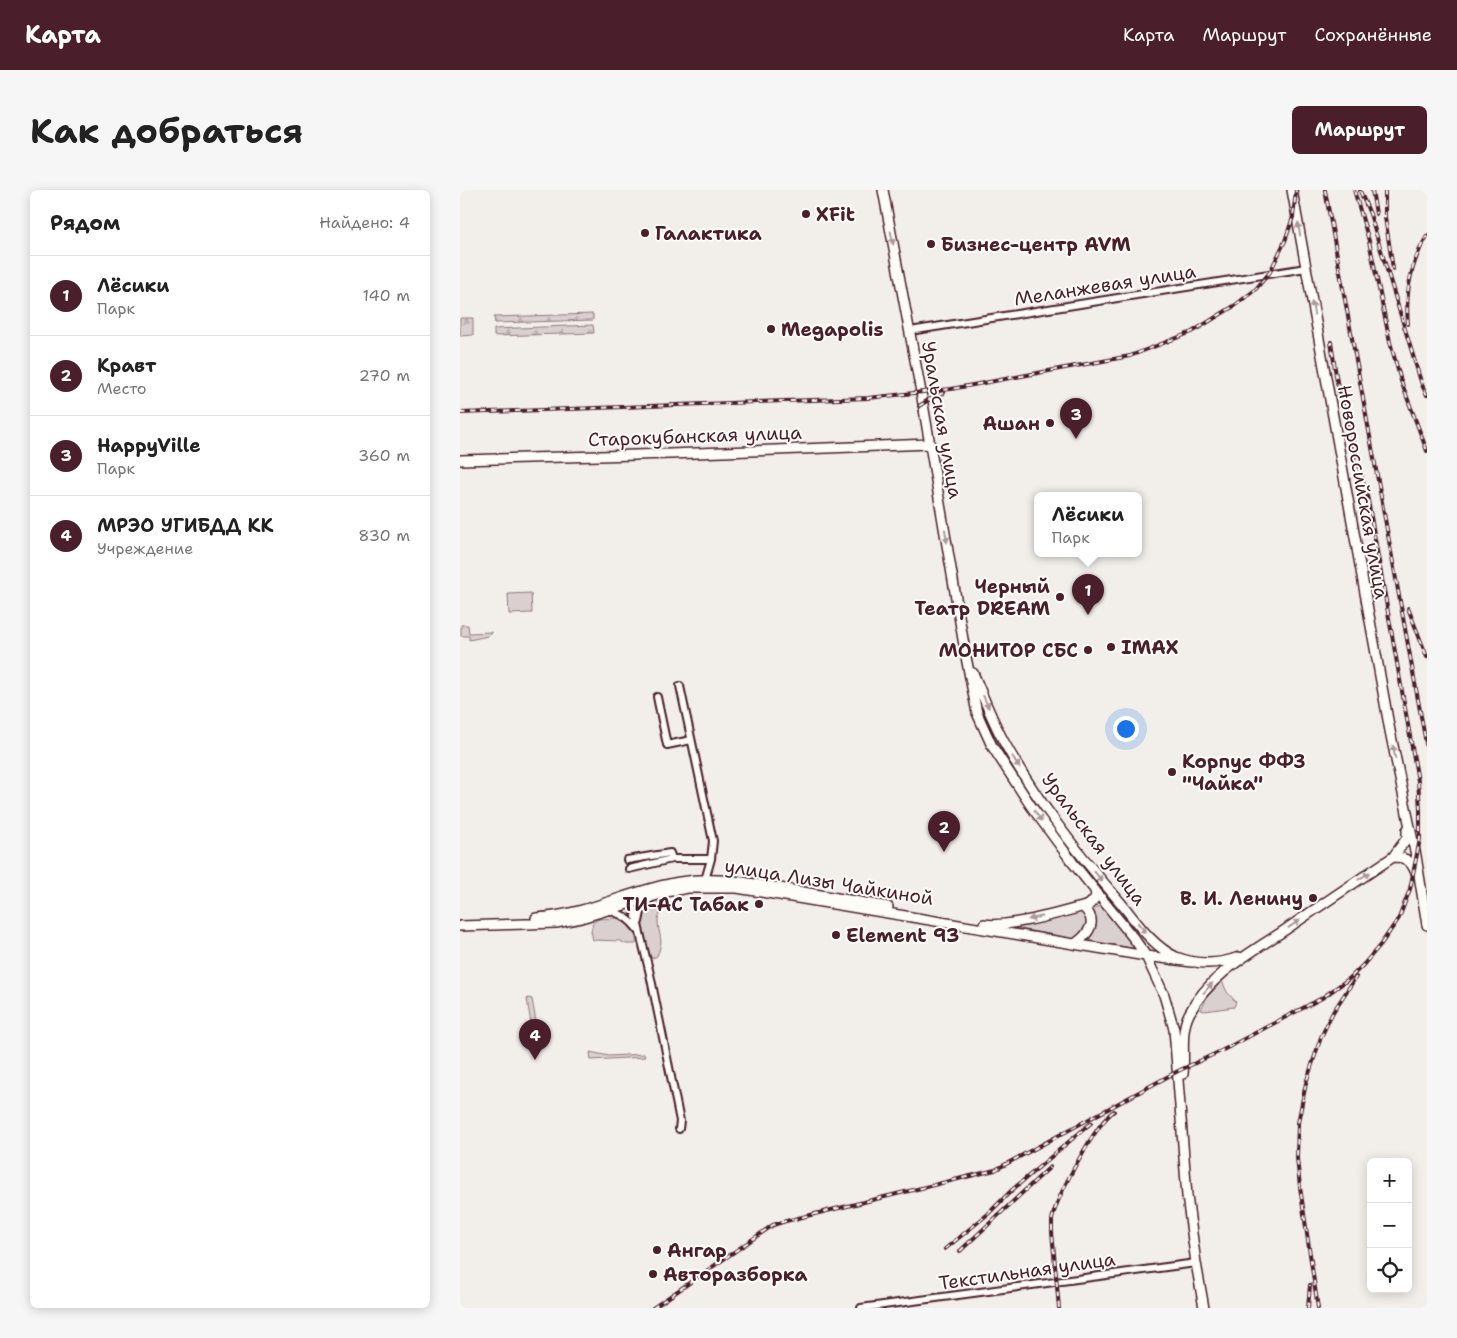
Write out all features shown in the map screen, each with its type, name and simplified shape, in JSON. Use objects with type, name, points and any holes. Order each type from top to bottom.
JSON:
[{"type":"main road","name":"Уральская улица","points":[[883,190],[910,330],[977,713],[990,740],[1031,806],[1125,926],[1146,956],[1172,1017],[1177,1048],[1183,1133]]},
{"type":"main road","name":"Новороссийская улица","points":[[1292,190],[1427,925]]},
{"type":"main road","name":"Старокубанская улица","points":[[460,460],[930,444]]},
{"type":"main road","name":"Уральская улица","points":[[966,657],[1005,743],[1055,822],[1149,936],[1161,948],[1192,962],[1219,963],[1253,951]]},
{"type":"main road","points":[[990,740],[990,726],[993,719]]},
{"type":"main road","name":"Новороссийская улица","points":[[1189,1014],[1201,995],[1218,977],[1253,951],[1392,858],[1408,838],[1404,800]]},
{"type":"main road","points":[[1055,822],[1054,828],[1059,844]]},
{"type":"main road","points":[[1392,858],[1406,859],[1412,864],[1422,892]]},
{"type":"main road","name":"улица Лизы Чайкиной","points":[[460,921],[561,916],[632,898],[680,881],[705,880],[738,881],[986,927]]},
{"type":"main road","name":"улица Лизы Чайкиной","points":[[460,926],[556,923],[607,910],[632,898],[688,888],[737,888],[986,927]]},
{"type":"main road","points":[[986,927],[1089,905],[1096,897],[1095,890]]},
{"type":"main road","points":[[1075,944],[1089,931],[1091,924],[1090,916],[1083,907]]},
{"type":"main road","points":[[986,927],[1075,944],[1192,962]]},
{"type":"main road","points":[[1172,1017],[1176,1020],[1183,1020],[1189,1014]]},
{"type":"main road","points":[[1189,1014],[1184,1029],[1183,1068],[1180,1087],[1187,1196],[1205,1308]]},
{"type":"street","name":"Меланжевая улица","points":[[910,330],[1306,268]]},
{"type":"street","points":[[680,686],[713,841],[711,860],[705,880]]},
{"type":"street","points":[[657,697],[667,745],[691,740]]},
{"type":"street","points":[[627,860],[670,853],[672,859]]},
{"type":"street","points":[[629,869],[672,859],[711,860]]},
{"type":"street","points":[[640,933],[639,922],[642,907],[648,900],[660,893]]},
{"type":"street","points":[[632,898],[680,1121],[679,1129]]},
{"type":"street","points":[[607,910],[626,917],[640,933]]},
{"type":"street","name":"Текстильная улица","points":[[861,1308],[1197,1263]]},
{"type":"green space","points":[[593,314],[593,320],[495,323],[494,317]]},
{"type":"green space","points":[[460,318],[473,318],[473,335],[460,336]]},
{"type":"green space","points":[[593,325],[594,333],[494,336],[494,329]]},
{"type":"green space","points":[[531,593],[532,613],[509,614],[508,594]]},
{"type":"green space","points":[[461,625],[468,625],[469,633],[491,633],[488,636],[469,640],[469,636],[461,636]]},
{"type":"green space","points":[[995,734],[1049,826],[1004,757],[993,735]]},
{"type":"green space","points":[[1058,837],[1158,952],[1147,951],[1056,838]]},
{"type":"green space","points":[[658,899],[662,904],[658,920],[661,945],[657,956],[653,958],[648,956],[642,916],[650,904]]},
{"type":"green space","points":[[1102,906],[1137,949],[1086,940],[1090,909]]},
{"type":"green space","points":[[1083,910],[1087,916],[1087,930],[1075,939],[1020,929],[1018,927]]},
{"type":"green space","points":[[618,918],[632,928],[636,935],[636,944],[626,944],[620,941],[593,940],[591,931],[593,922],[599,919]]},
{"type":"green space","points":[[1222,981],[1227,992],[1236,1002],[1234,1007],[1201,1010],[1207,997]]},
{"type":"green space","points":[[528,998],[532,999],[538,1033],[534,1033],[532,1030]]},
{"type":"green space","points":[[590,1052],[609,1056],[644,1054],[645,1057],[591,1060]]},
{"type":"railway","points":[[460,413],[868,398],[951,389],[1130,356],[1192,332],[1234,306],[1255,290],[1270,272],[1285,241],[1293,217],[1296,190]]},
{"type":"railway","points":[[1325,190],[1427,749]]},
{"type":"railway","points":[[1354,190],[1369,241],[1390,342],[1401,381],[1427,451]]},
{"type":"railway","points":[[1372,190],[1376,214]]},
{"type":"railway","points":[[1385,190],[1385,217],[1393,269]]},
{"type":"railway","points":[[1360,191],[1370,214],[1422,385],[1427,395]]},
{"type":"railway","points":[[1408,324],[1407,301],[1410,278],[1416,257],[1427,236]]},
{"type":"railway","points":[[653,1308],[773,1225],[995,1170],[1178,1071],[1223,1050],[1322,998],[1350,978],[1381,944],[1399,918],[1410,889],[1420,839],[1418,781],[1368,500],[1337,382],[1331,342]]},
{"type":"railway","points":[[919,406],[943,393]]},
{"type":"railway","points":[[1408,608],[1427,657]]},
{"type":"railway","points":[[1318,1308],[1300,1187],[1297,1158],[1298,1123],[1306,1083],[1321,1037],[1333,1012],[1356,977]]},
{"type":"railway","points":[[1059,1308],[1052,1232],[1052,1220],[1055,1209],[1078,1161],[1097,1130],[1114,1111]]},
{"type":"railway","points":[[945,1249],[988,1214],[1012,1190],[1091,1123]]},
{"type":"railway","points":[[960,1251],[1050,1167]]},
{"type":"railway","points":[[1308,1308],[1310,1285]]},
{"type":"place","name":"XFit","points":[[806,214]]},
{"type":"place","name":"Галактика","points":[[645,233]]},
{"type":"place","name":"Бизнес-центр AVM","points":[[931,244]]},
{"type":"place","name":"Megapolis","points":[[771,329]]},
{"type":"place","name":"Ашан","points":[[1050,423]]},
{"type":"place","name":"HappyVille","points":[[1076,439]]},
{"type":"place","name":"Черный Театр DREAM","points":[[1060,597]]},
{"type":"place","name":"Лёсики","points":[[1088,615]]},
{"type":"place","name":"IMAX","points":[[1111,647]]},
{"type":"place","name":"МОНИТОР СБС","points":[[1088,650]]},
{"type":"place","name":"Корпус ФФЗ \"Чайка\"","points":[[1172,772]]},
{"type":"place","name":"Кравт","points":[[944,852]]},
{"type":"place","name":"В. И. Ленину","points":[[1313,898]]},
{"type":"place","name":"ТИ-АС Табак","points":[[759,904]]},
{"type":"place","name":"Element 93","points":[[836,935]]},
{"type":"place","name":"МРЭО УГИБДД КК","points":[[535,1060]]},
{"type":"place","name":"Ангар","points":[[657,1250]]},
{"type":"place","name":"Авторазборка","points":[[653,1274]]}]
